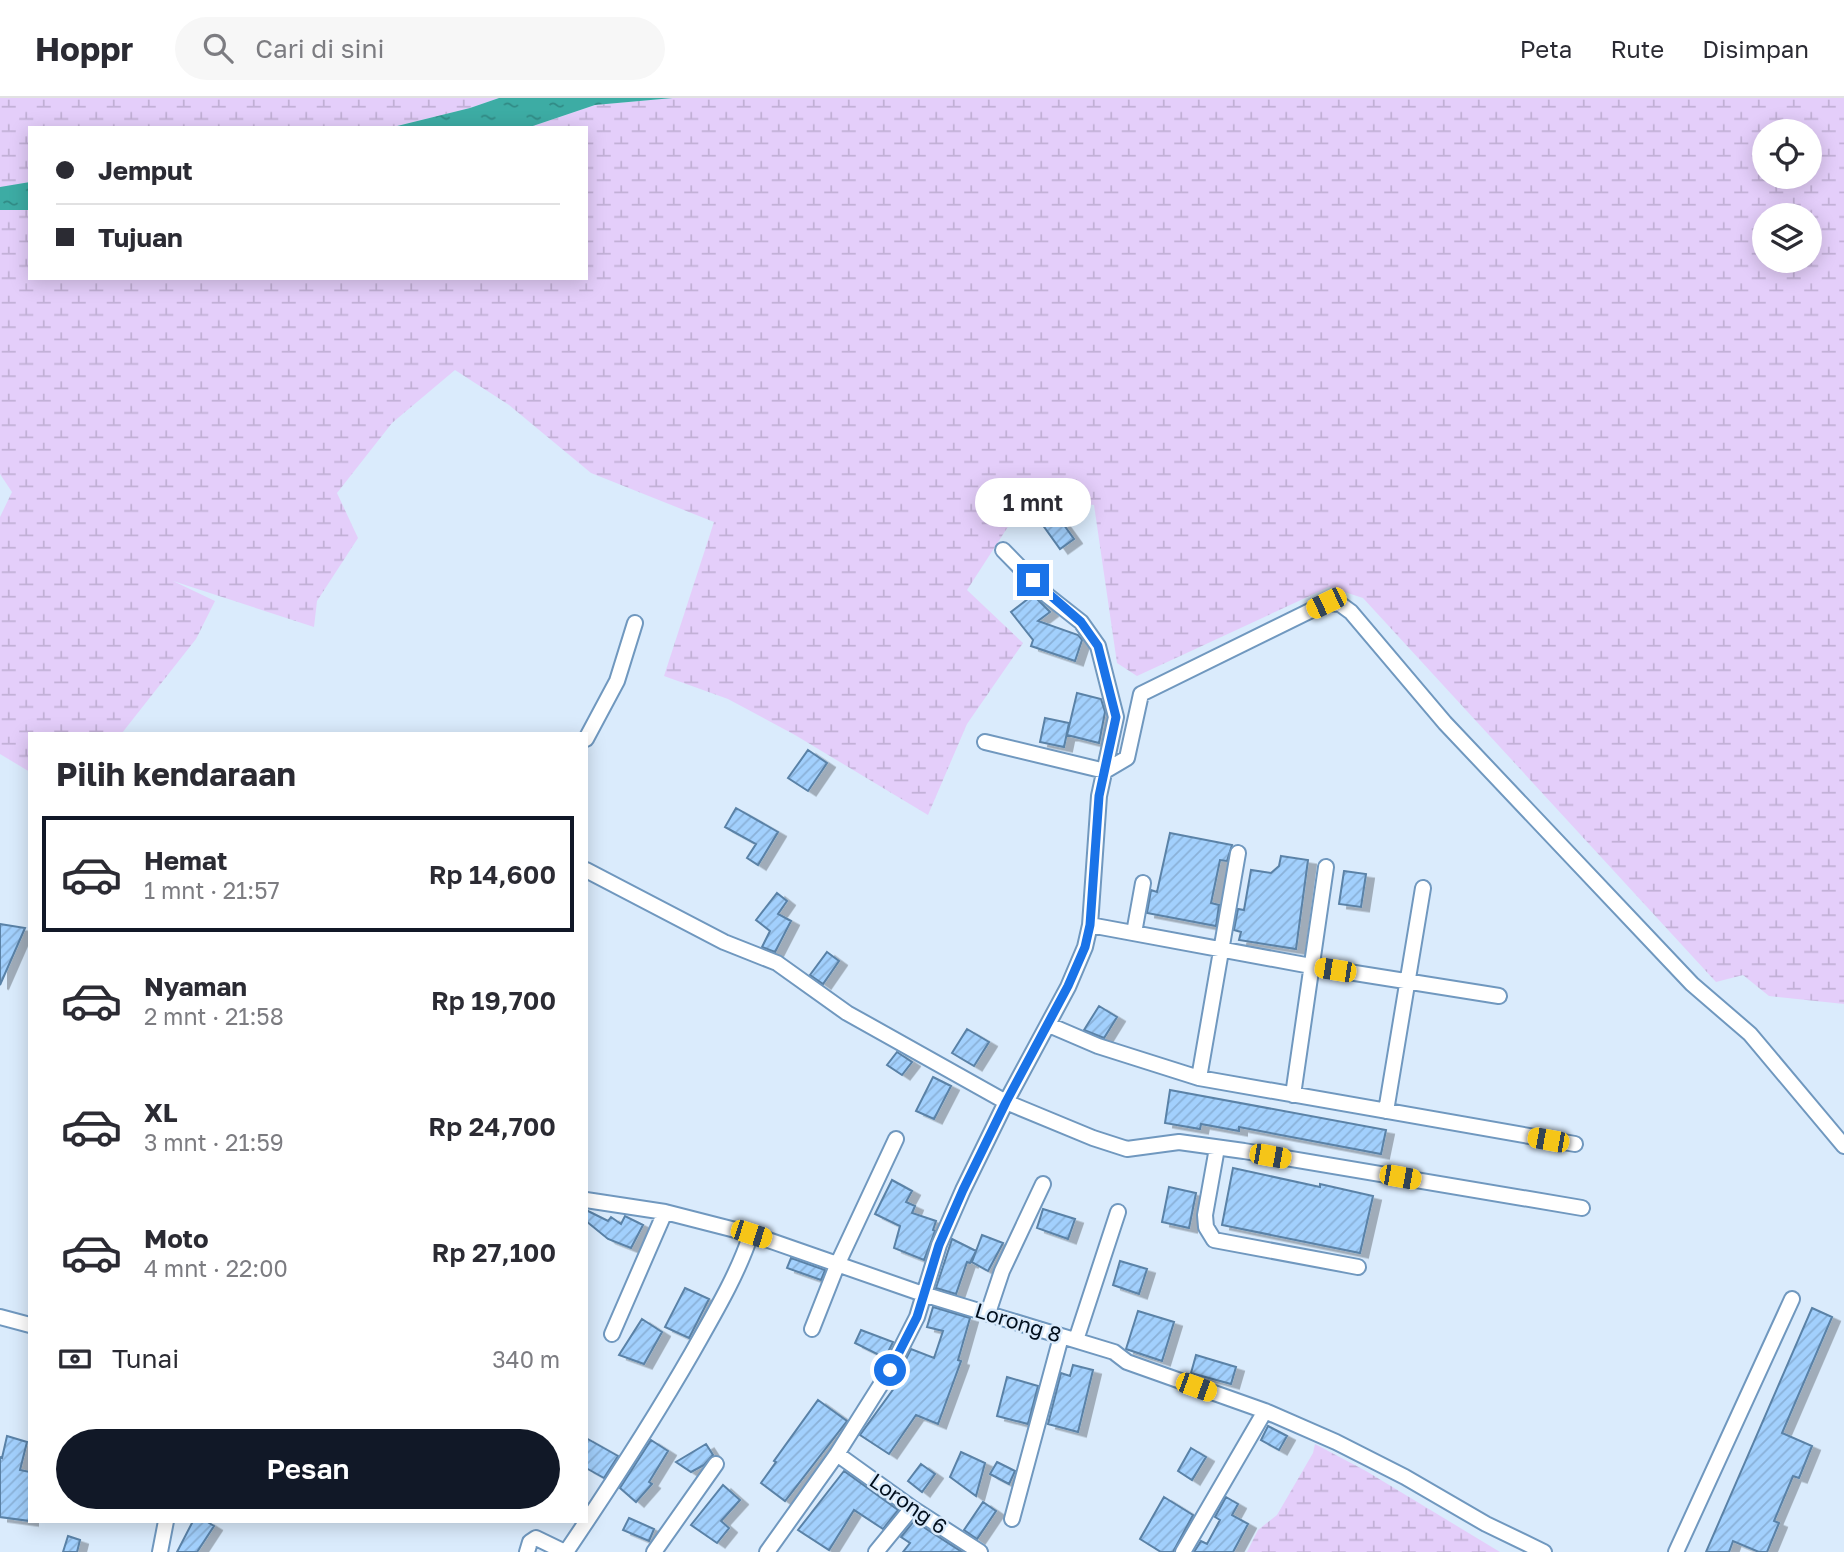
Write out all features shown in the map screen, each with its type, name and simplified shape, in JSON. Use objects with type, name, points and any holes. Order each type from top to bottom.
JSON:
[{"type":"street","points":[[766,1552],[837,1454],[890,1370],[917,1317],[939,1245],[958,1201],[1006,1102],[1049,1025],[1080,959],[1090,925],[1097,823],[1116,717],[1098,646],[1081,622],[1048,596],[1003,550]]},
{"type":"street","points":[[985,742],[1105,771],[1127,758],[1142,694],[1326,603],[1340,604],[1351,612],[1445,723],[1692,984],[1750,1034],[1844,1146]]},
{"type":"street","points":[[588,735],[617,681],[635,623]]},
{"type":"street","points":[[1199,1078],[1238,853]]},
{"type":"street","points":[[1293,1095],[1326,867]]},
{"type":"street","points":[[588,871],[723,942],[777,963],[847,1013],[1006,1102],[1127,1149],[1179,1142],[1582,1208]]},
{"type":"street","points":[[1133,933],[1143,883]]},
{"type":"street","points":[[1386,1111],[1423,888]]},
{"type":"street","points":[[1090,925],[1311,966],[1499,996]]},
{"type":"street","points":[[1049,1025],[1098,1046],[1199,1078],[1575,1144]]},
{"type":"street","points":[[811,1329],[895,1139]]},
{"type":"street","points":[[1217,1148],[1205,1215],[1206,1227],[1214,1240],[1358,1267]]},
{"type":"street","points":[[988,1313],[1002,1271],[1043,1184]]},
{"type":"street","name":"Lorong 8","points":[[588,1200],[665,1212],[751,1234],[923,1294],[1114,1352],[1127,1362],[1265,1411],[1336,1442],[1405,1477],[1486,1524],[1544,1552]]},
{"type":"street","points":[[612,1334],[665,1212]]},
{"type":"street","points":[[1076,1340],[1118,1212]]},
{"type":"street","points":[[588,1517],[686,1363],[728,1290],[751,1234]]},
{"type":"street","points":[[1676,1552],[1792,1299]]},
{"type":"street","points":[[0,1317],[28,1324]]},
{"type":"street","points":[[1012,1519],[1060,1337]]},
{"type":"street","points":[[1183,1552],[1265,1411]]},
{"type":"street","name":"Lorong 6","points":[[837,1454],[912,1508],[980,1552]]},
{"type":"street","points":[[654,1552],[716,1464]]},
{"type":"street","points":[[876,1552],[912,1508]]},
{"type":"street","points":[[160,1552],[166,1523]]},
{"type":"street","points":[[527,1552],[530,1542],[536,1538],[566,1552],[584,1523]]},
{"type":"green space","points":[[0,98],[499,98],[397,126],[28,126],[28,182],[0,187]]},
{"type":"green space","points":[[673,98],[1844,98],[1844,1004],[1769,996],[1743,975],[1716,982],[1363,598],[1329,587],[1137,676],[1117,663],[1094,505],[1026,499],[967,590],[1023,643],[967,724],[928,815],[795,735],[728,699],[664,676],[714,522],[591,473],[509,405],[455,370],[392,423],[337,493],[358,538],[317,601],[314,627],[173,581],[215,601],[196,639],[123,732],[28,732],[28,771],[0,754],[0,517],[12,492],[0,474],[0,210],[28,210],[28,280],[588,280],[588,126],[533,126],[595,105]]},
{"type":"green space","points":[[1315,1444],[1366,1471],[1500,1552],[1247,1552],[1258,1530],[1277,1515],[1313,1453]]},
{"type":"water","points":[[499,98],[673,98],[595,105],[533,126],[397,126]]},
{"type":"water","points":[[28,182],[28,210],[0,210],[0,187]]},
{"type":"building","points":[[1051,507],[1074,539],[1060,549],[1037,517]]},
{"type":"building","points":[[1033,595],[1050,612],[1038,621],[1078,635],[1082,640],[1075,661],[1031,646],[1033,640],[1011,612]]},
{"type":"building","points":[[1077,693],[1101,699],[1105,712],[1099,743],[1067,735]]},
{"type":"building","points":[[1045,718],[1069,723],[1064,747],[1040,742]]},
{"type":"building","points":[[808,750],[827,763],[808,791],[788,778]]},
{"type":"building","points":[[736,808],[778,832],[758,865],[747,858],[756,844],[725,827]]},
{"type":"building","points":[[1170,833],[1232,845],[1227,861],[1220,860],[1211,903],[1219,905],[1216,926],[1147,913],[1151,890],[1157,892]]},
{"type":"building","points":[[1281,856],[1308,860],[1296,949],[1239,940],[1241,932],[1234,930],[1238,909],[1244,910],[1251,870],[1271,873],[1279,866]]},
{"type":"building","points":[[1344,871],[1366,874],[1361,907],[1339,904]]},
{"type":"building","points":[[777,893],[787,901],[778,914],[791,921],[775,952],[762,947],[770,931],[756,920]]},
{"type":"building","points":[[0,924],[25,928],[0,985]]},
{"type":"building","points":[[827,952],[839,961],[823,984],[810,975]]},
{"type":"building","points":[[1099,1006],[1117,1017],[1104,1038],[1084,1030]]},
{"type":"building","points":[[967,1029],[989,1042],[974,1066],[952,1053]]},
{"type":"building","points":[[897,1052],[912,1062],[902,1075],[887,1065]]},
{"type":"building","points":[[933,1077],[951,1086],[934,1119],[916,1111]]},
{"type":"building","points":[[1170,1090],[1386,1130],[1381,1154],[1239,1127],[1239,1131],[1201,1124],[1200,1129],[1165,1123]]},
{"type":"building","points":[[1233,1168],[1373,1196],[1360,1253],[1222,1225]]},
{"type":"building","points":[[892,1180],[912,1191],[906,1202],[915,1206],[912,1213],[936,1221],[924,1260],[894,1248],[900,1226],[875,1214]]},
{"type":"building","points":[[1169,1187],[1196,1193],[1189,1228],[1162,1222]]},
{"type":"building","points":[[1043,1209],[1075,1219],[1068,1239],[1037,1228]]},
{"type":"building","points":[[588,1211],[608,1221],[611,1217],[621,1224],[625,1216],[643,1225],[631,1248],[608,1239],[588,1223]]},
{"type":"building","points":[[982,1235],[1003,1243],[988,1271],[972,1262]]},
{"type":"building","points":[[952,1239],[976,1251],[970,1263],[967,1262],[956,1294],[936,1288]]},
{"type":"building","points":[[791,1258],[825,1270],[821,1280],[787,1268]]},
{"type":"building","points":[[1120,1261],[1147,1269],[1139,1294],[1113,1285]]},
{"type":"building","points":[[685,1288],[709,1299],[689,1338],[665,1327]]},
{"type":"building","points":[[933,1307],[970,1318],[958,1360],[961,1361],[938,1424],[916,1415],[889,1454],[860,1435],[908,1369],[902,1367],[911,1349],[934,1358],[943,1331],[927,1327]]},
{"type":"building","points":[[1812,1308],[1832,1317],[1782,1433],[1812,1446],[1799,1478],[1793,1476],[1774,1521],[1779,1523],[1767,1552],[1759,1552],[1733,1541],[1729,1552],[1706,1552]]},
{"type":"building","points":[[1138,1311],[1174,1322],[1162,1361],[1126,1349]]},
{"type":"building","points":[[642,1319],[662,1332],[644,1364],[619,1355]]},
{"type":"building","points":[[861,1330],[893,1342],[885,1358],[855,1343]]},
{"type":"building","points":[[1196,1355],[1236,1367],[1231,1384],[1191,1373]]},
{"type":"building","points":[[1073,1365],[1093,1370],[1078,1432],[1048,1424],[1061,1373],[1070,1376]]},
{"type":"building","points":[[1007,1377],[1038,1386],[1028,1424],[997,1416]]},
{"type":"building","points":[[818,1400],[847,1421],[785,1501],[761,1483]]},
{"type":"building","points":[[1268,1426],[1287,1436],[1279,1450],[1261,1440]]},
{"type":"building","points":[[7,1436],[27,1442],[20,1470],[28,1472],[28,1521],[0,1517],[0,1457],[2,1458]]},
{"type":"building","points":[[588,1439],[618,1456],[604,1478],[588,1469]]},
{"type":"building","points":[[651,1440],[668,1451],[649,1482],[652,1484],[636,1502],[620,1488]]},
{"type":"building","points":[[706,1444],[713,1455],[704,1465],[691,1472],[676,1462]]},
{"type":"building","points":[[1191,1448],[1206,1457],[1192,1480],[1178,1471]]},
{"type":"building","points":[[961,1452],[985,1463],[976,1496],[950,1477]]},
{"type":"building","points":[[997,1462],[1015,1471],[1009,1484],[990,1474]]},
{"type":"building","points":[[921,1464],[935,1474],[922,1492],[908,1481]]},
{"type":"building","points":[[844,1471],[898,1510],[883,1529],[854,1510],[829,1550],[798,1530]]},
{"type":"building","points":[[723,1485],[740,1500],[721,1521],[729,1528],[717,1543],[691,1525]]},
{"type":"building","points":[[1164,1497],[1193,1515],[1173,1552],[1161,1552],[1140,1539]]},
{"type":"building","points":[[1226,1497],[1238,1504],[1232,1515],[1248,1524],[1233,1552],[1194,1552],[1201,1541],[1207,1544],[1220,1520],[1215,1517]]},
{"type":"building","points":[[983,1502],[996,1511],[977,1539],[964,1530]]},
{"type":"building","points":[[629,1518],[654,1529],[649,1541],[623,1530]]},
{"type":"building","points":[[914,1521],[962,1552],[903,1552],[910,1543],[901,1537]]},
{"type":"building","points":[[192,1523],[209,1523],[214,1526],[197,1552],[177,1552]]},
{"type":"building","points":[[68,1536],[80,1540],[77,1552],[63,1552]]},
{"type":"route","points":[[890,1370],[917,1317],[939,1245],[963,1190],[1068,986],[1085,947],[1090,925],[1099,796],[1116,717],[1098,646],[1081,622],[1048,596],[1033,580]]}]
